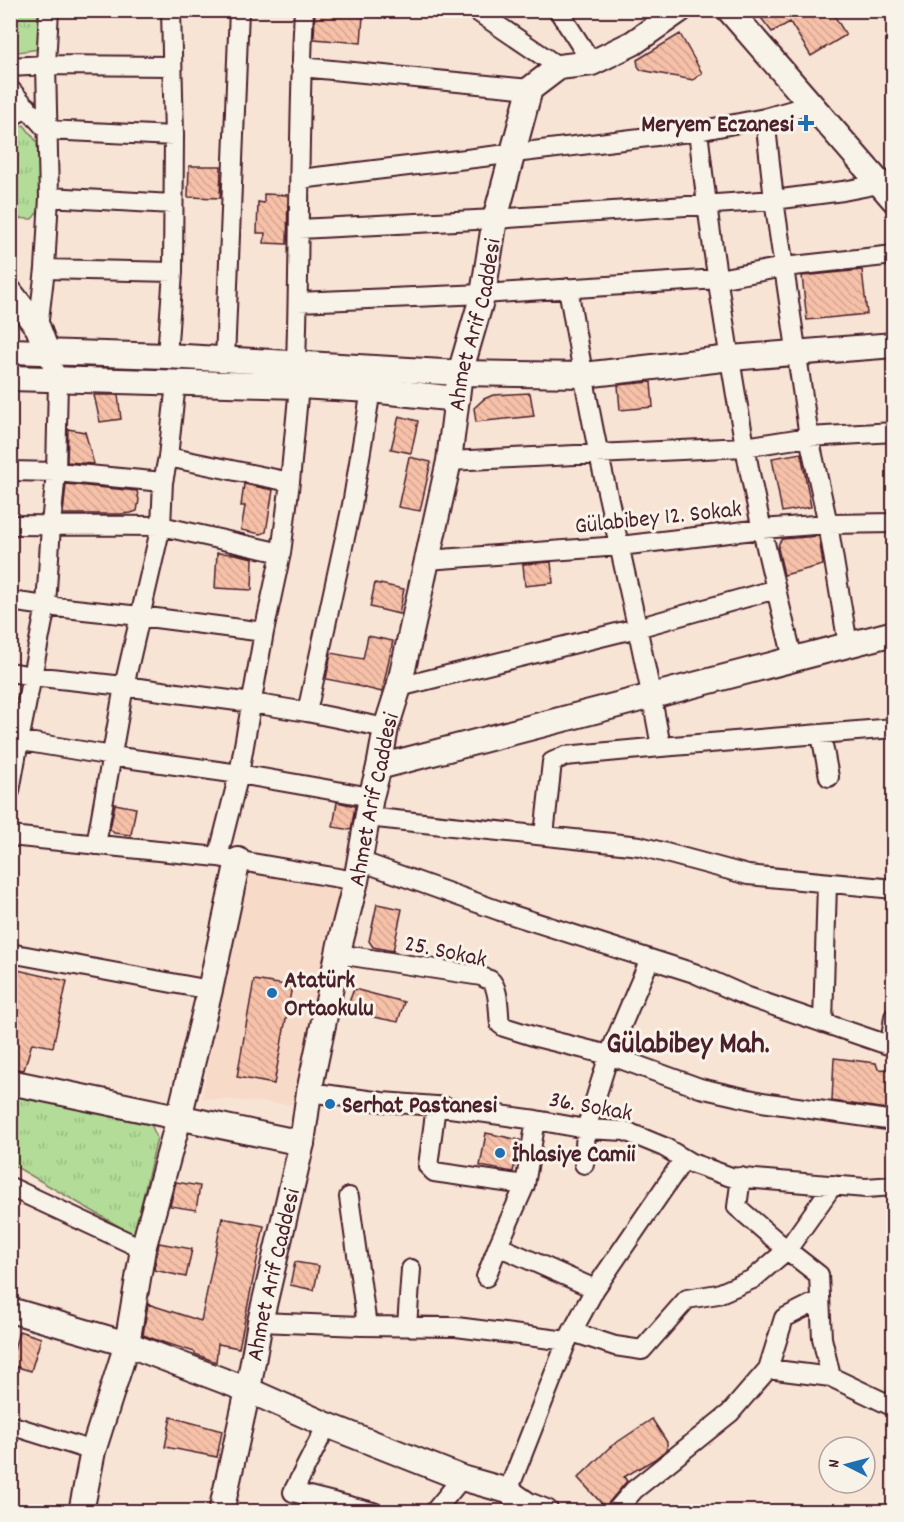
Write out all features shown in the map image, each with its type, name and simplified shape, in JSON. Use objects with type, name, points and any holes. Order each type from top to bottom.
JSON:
[{"type":"street","points":[[38,328],[45,269],[49,197],[46,65],[50,10]]},
{"type":"street","points":[[167,356],[173,272],[174,136],[171,10]]},
{"type":"street","points":[[225,360],[239,10]]},
{"type":"street","points":[[81,1512],[93,1451],[127,1344],[143,1249],[179,1118],[210,990],[238,774],[280,553],[290,482],[297,374],[301,67],[304,10]]},
{"type":"street","points":[[475,10],[559,67]]},
{"type":"street","points":[[558,10],[592,63]]},
{"type":"street","points":[[729,10],[810,105],[889,188]]},
{"type":"street","points":[[301,67],[530,89],[559,67],[592,63],[633,43],[676,12]]},
{"type":"street","points":[[10,67],[172,66]]},
{"type":"street","points":[[10,89],[47,130],[174,136]]},
{"type":"street","name":"Ahmet Arif Caddesi","points":[[221,1512],[248,1390],[260,1322],[302,1143],[309,1092],[358,871],[386,728],[399,687],[449,461],[460,373],[483,294],[495,219],[530,89]]},
{"type":"street","points":[[300,179],[698,131],[765,118],[810,105]]},
{"type":"street","points":[[10,118],[27,107]]},
{"type":"street","points":[[765,118],[774,200],[809,437],[828,524],[848,645]]},
{"type":"street","points":[[698,131],[718,279],[745,447],[793,658]]},
{"type":"street","points":[[299,229],[495,219],[774,200],[889,188]]},
{"type":"street","points":[[49,197],[172,204]]},
{"type":"street","points":[[298,302],[483,294],[718,279],[784,267],[894,255]]},
{"type":"street","points":[[45,269],[173,272]]},
{"type":"street","points":[[568,288],[599,454],[661,747]]},
{"type":"street","points":[[10,292],[38,328],[58,381],[56,472],[46,606],[32,676],[15,740],[10,791]]},
{"type":"street","points":[[10,378],[176,383],[297,374],[584,375],[731,358],[894,345]]},
{"type":"street","points":[[10,351],[225,360],[371,390],[457,399]]},
{"type":"street","points":[[96,845],[124,686],[161,526],[163,482],[176,383]]},
{"type":"street","points":[[307,712],[352,506],[371,390]]},
{"type":"street","points":[[449,461],[745,447],[809,437],[894,432]]},
{"type":"street","points":[[168,457],[290,482]]},
{"type":"street","points":[[10,471],[56,472],[163,482]]},
{"type":"street","name":"Gülabibey 12. Sokak","points":[[427,560],[620,546],[762,529],[828,524],[894,524]]},
{"type":"street","points":[[10,525],[161,526],[280,553]]},
{"type":"street","points":[[399,687],[637,628],[776,589]]},
{"type":"street","points":[[10,601],[264,633]]},
{"type":"street","points":[[379,767],[894,633]]},
{"type":"street","points":[[10,672],[252,703],[386,728]]},
{"type":"street","points":[[544,835],[552,762],[565,756],[894,728]]},
{"type":"street","points":[[821,734],[829,777]]},
{"type":"street","points":[[15,740],[238,774],[369,807],[544,835],[640,846],[748,875],[894,889]]},
{"type":"street","points":[[10,836],[358,871],[500,911],[694,973],[748,997],[892,1046],[894,1017]]},
{"type":"street","points":[[823,1023],[827,883]]},
{"type":"street","points":[[10,953],[210,990]]},
{"type":"street","name":"25. Sokak","points":[[338,954],[481,976],[493,984],[498,996],[500,1024],[504,1027],[609,1055],[700,1088],[762,1102],[894,1121]]},
{"type":"street","points":[[584,1164],[585,1129],[609,1055],[650,959]]},
{"type":"street","points":[[10,1082],[302,1143]]},
{"type":"street","name":"36. Sokak","points":[[309,1092],[382,1102],[436,1106],[585,1129],[625,1131],[664,1147],[691,1163],[731,1177],[866,1188],[894,1186]]},
{"type":"street","points":[[436,1106],[428,1166],[434,1172],[525,1185]]},
{"type":"street","points":[[486,1277],[525,1185],[536,1120]]},
{"type":"street","points":[[508,1491],[570,1336],[595,1288],[684,1159]]},
{"type":"street","points":[[741,1177],[737,1207],[819,1275],[822,1338],[831,1377]]},
{"type":"street","points":[[260,1322],[456,1327],[570,1336],[642,1350],[687,1299],[718,1294],[753,1279],[787,1250],[833,1185]]},
{"type":"street","points":[[10,1187],[143,1249]]},
{"type":"street","points":[[349,1197],[367,1326]]},
{"type":"street","points":[[498,1246],[595,1288]]},
{"type":"street","points":[[407,1326],[411,1269]]},
{"type":"street","points":[[615,1512],[634,1490],[730,1413],[768,1369],[784,1318],[820,1300]]},
{"type":"street","points":[[10,1310],[127,1344],[248,1390],[327,1425],[462,1478],[508,1491],[532,1509]]},
{"type":"street","points":[[768,1369],[831,1377],[894,1407]]},
{"type":"street","points":[[10,1425],[93,1451]]},
{"type":"street","points":[[327,1425],[293,1492],[374,1512]]},
{"type":"street","points":[[434,1512],[462,1478]]},
{"type":"shaded area","name":"Atatürk Ortaokulu","points":[[255,872],[344,889],[300,1105],[202,1098],[242,878]]},
{"type":"green space","points":[[10,11],[38,11],[39,49],[11,53]]},
{"type":"green space","points":[[24,125],[37,142],[42,207],[32,219],[11,218],[11,129]]},
{"type":"green space","points":[[11,1096],[150,1122],[157,1138],[134,1235],[11,1164]]},
{"type":"building","points":[[755,10],[831,10],[846,35],[811,56],[790,22],[772,32]]},
{"type":"building","points":[[315,11],[363,16],[361,43],[314,39]]},
{"type":"building","points":[[680,34],[702,73],[693,80],[641,70],[637,60]]},
{"type":"building","points":[[189,166],[221,166],[220,198],[188,197]]},
{"type":"building","points":[[264,194],[288,195],[287,244],[264,243],[265,233],[257,233],[258,202],[264,203]]},
{"type":"building","points":[[862,270],[867,314],[807,320],[802,276]]},
{"type":"building","points":[[651,382],[653,407],[620,410],[618,385]]},
{"type":"building","points":[[530,393],[534,416],[476,422],[474,408],[484,399],[493,395]]},
{"type":"building","points":[[94,395],[118,395],[121,419],[100,422]]},
{"type":"building","points":[[399,416],[418,421],[411,453],[391,449]]},
{"type":"building","points":[[68,429],[85,432],[94,464],[67,462]]},
{"type":"building","points":[[801,453],[811,507],[782,512],[772,458]]},
{"type":"building","points":[[409,457],[431,462],[420,511],[398,507]]},
{"type":"building","points":[[66,484],[137,491],[139,500],[137,511],[122,514],[63,514]]},
{"type":"building","points":[[244,484],[273,490],[266,532],[261,534],[241,530],[245,506],[241,506]]},
{"type":"building","points":[[819,536],[823,565],[784,575],[778,548],[782,539]]},
{"type":"building","points":[[217,553],[253,558],[252,590],[215,588]]},
{"type":"building","points":[[551,562],[553,583],[525,586],[523,564]]},
{"type":"building","points":[[375,583],[404,589],[399,614],[370,607]]},
{"type":"building","points":[[368,636],[393,641],[382,692],[326,679],[331,653],[363,659]]},
{"type":"building","points":[[337,802],[355,806],[351,830],[333,827]]},
{"type":"building","points":[[115,804],[136,808],[131,835],[114,833],[110,829]]},
{"type":"building","points":[[377,904],[402,909],[393,951],[373,947],[369,941]]},
{"type":"building","points":[[13,969],[67,981],[53,1047],[32,1043],[24,1070],[10,1068],[10,977]]},
{"type":"building","points":[[254,980],[292,986],[274,1084],[237,1077]]},
{"type":"building","points":[[354,989],[404,1002],[398,1022],[353,1013],[348,1005]]},
{"type":"building","points":[[834,1058],[876,1063],[878,1069],[894,1070],[894,1110],[832,1101]]},
{"type":"building","name":"İhlasiye Camii","points":[[486,1133],[520,1140],[513,1172],[480,1166]]},
{"type":"building","points":[[176,1182],[200,1186],[196,1210],[170,1206]]},
{"type":"building","points":[[222,1218],[264,1226],[239,1348],[218,1344],[216,1362],[195,1354],[195,1352],[143,1335],[148,1304],[201,1321]]},
{"type":"building","points":[[159,1243],[192,1249],[186,1277],[154,1270]]},
{"type":"building","points":[[295,1262],[319,1266],[314,1290],[290,1285]]},
{"type":"building","points":[[19,1331],[41,1338],[31,1371],[10,1365]]},
{"type":"building","points":[[171,1417],[222,1431],[217,1457],[165,1447]]},
{"type":"building","points":[[652,1419],[667,1442],[667,1449],[655,1459],[624,1477],[627,1481],[605,1507],[578,1478],[610,1447]]},
{"type":"place","name":"Meryem Eczanesi","points":[[806,123]]},
{"type":"place","name":"Atatürk Ortaokulu","points":[[272,993]]},
{"type":"place","name":"Serhat Pastanesi","points":[[330,1104]]},
{"type":"place","name":"İhlasiye Camii","points":[[500,1153]]},
{"type":"district","name":"Gülabibey Mah.","points":[[688,1042]]}]
